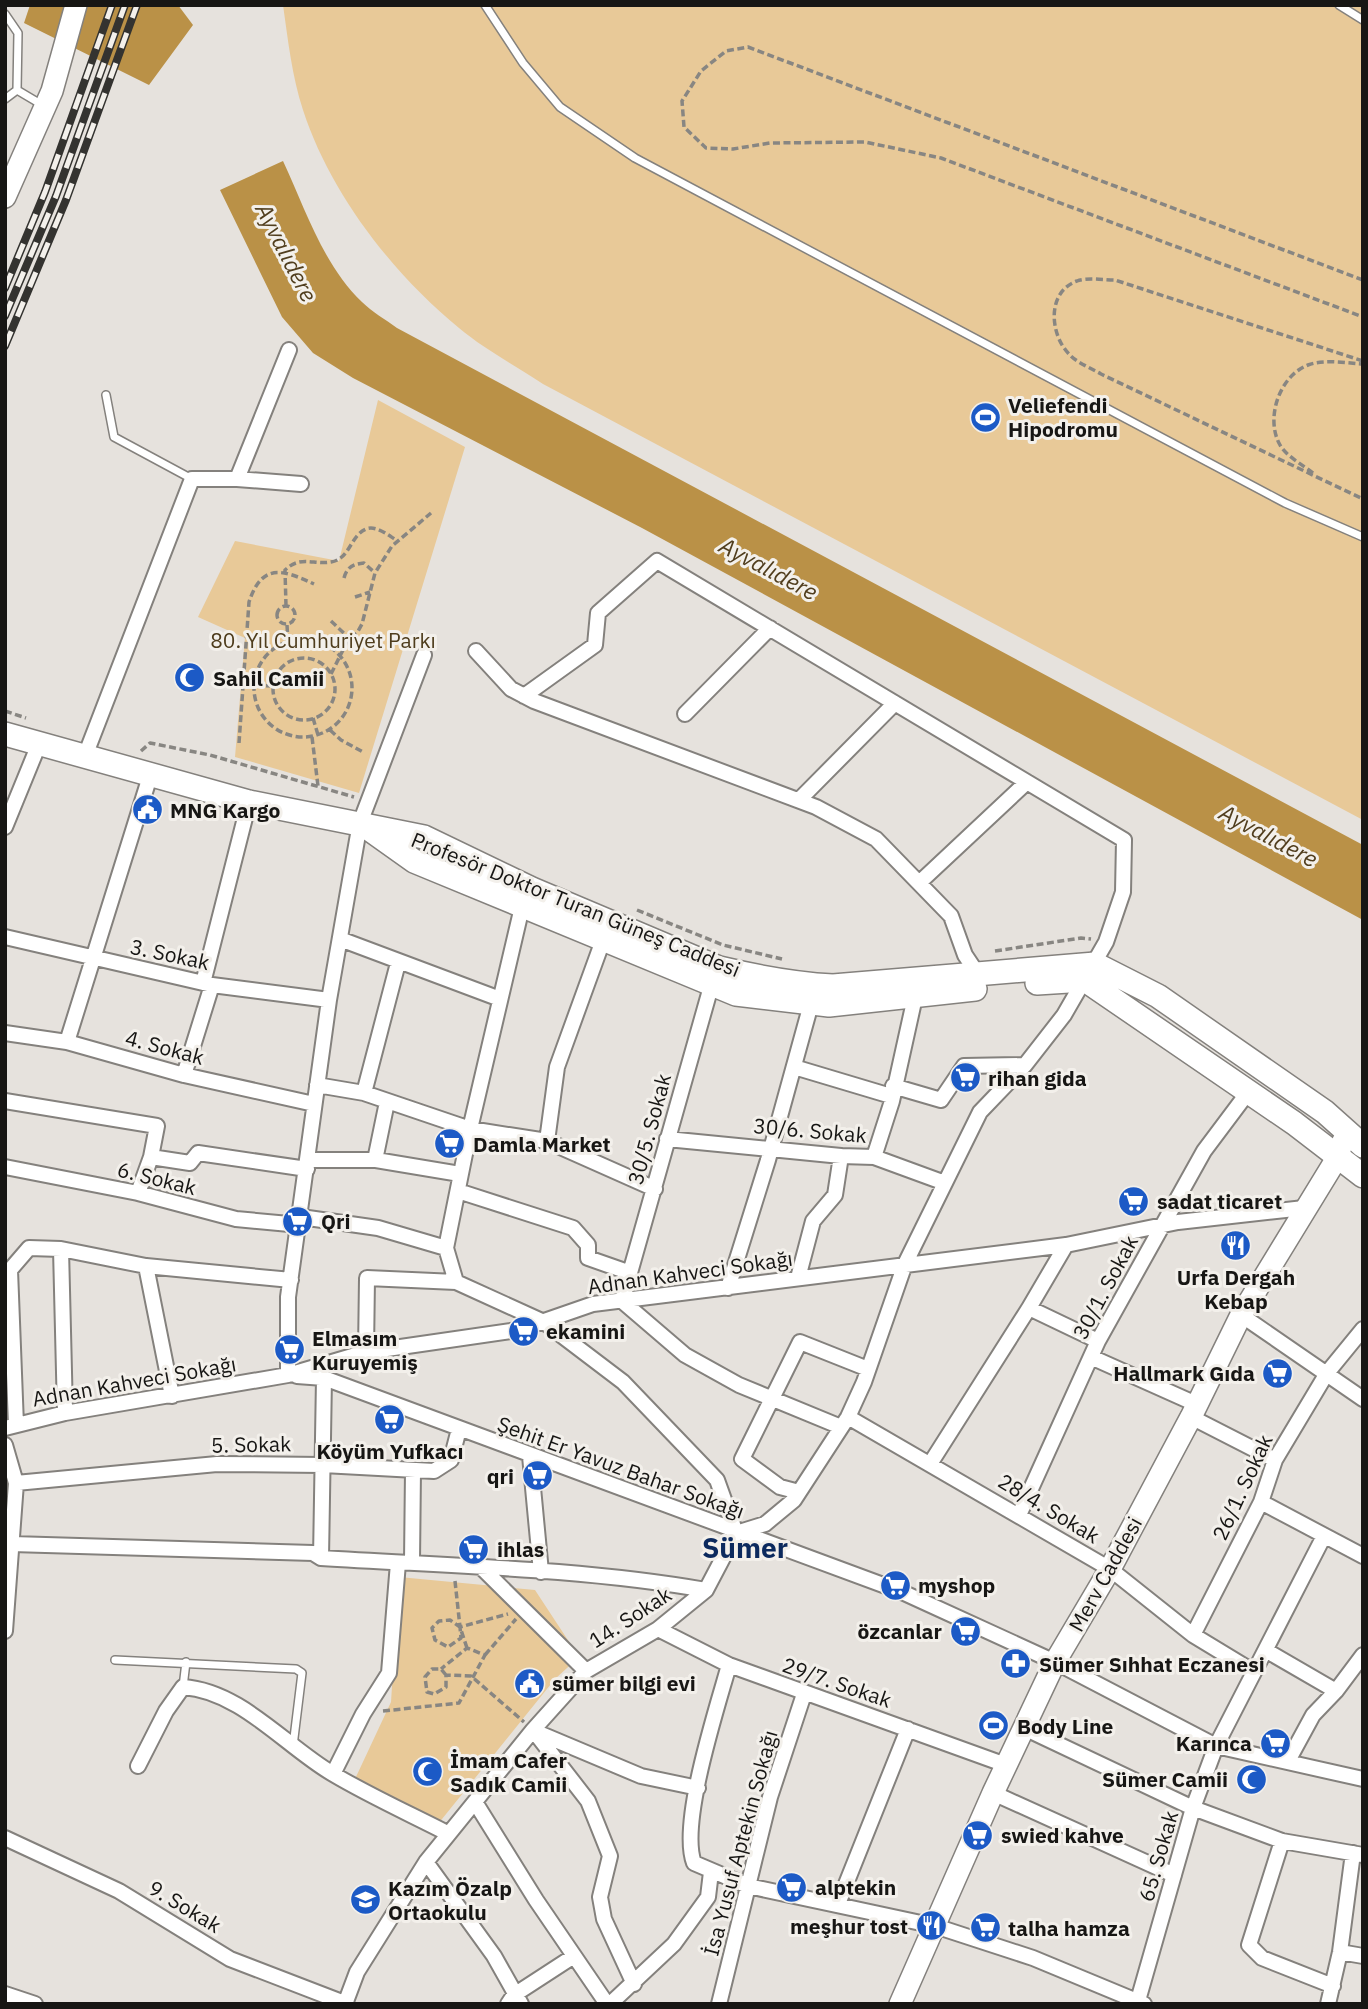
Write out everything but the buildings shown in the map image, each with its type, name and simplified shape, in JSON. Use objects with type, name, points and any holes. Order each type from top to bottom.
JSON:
[{"type":"main road","points":[[5,197],[46,107],[68,40],[76,5]]},
{"type":"main road","name":"Profesör Doktor Turan Güneş Caddesi","points":[[5,734],[249,802],[424,837],[607,931],[715,975],[833,986],[971,964],[1090,972]]},
{"type":"main road","name":"Profesör Doktor Turan Güneş Caddesi","points":[[360,823],[414,861],[522,907],[607,931]]},
{"type":"main road","points":[[1090,972],[1363,1176]]},
{"type":"main road","points":[[1090,972],[1157,996],[1325,1112],[1355,1139]]},
{"type":"main road","name":"Profesör Doktor Turan Güneş Caddesi","points":[[715,975],[736,994],[829,1006],[915,997],[1090,972]]},
{"type":"main road","name":"Merv Caddesi","points":[[900,2004],[993,1793],[1055,1662],[1110,1569],[1194,1411],[1241,1315],[1337,1157],[1355,1139]]},
{"type":"street","points":[[237,479],[289,350]]},
{"type":"street","points":[[85,755],[192,479],[302,484]]},
{"type":"street","points":[[366,1352],[367,1278],[456,1282],[544,1322],[623,1382],[717,1480],[736,1533],[765,1524],[799,1492],[845,1422],[869,1369],[905,1264],[980,1112],[1026,1065],[1065,1015],[1106,942],[1123,892],[1124,841],[657,561],[598,613],[595,645],[524,696]]},
{"type":"street","points":[[685,714],[770,628]]},
{"type":"street","points":[[476,651],[511,689],[524,696],[799,800],[876,839],[951,916],[971,964]]},
{"type":"street","points":[[288,1375],[288,1297],[329,1000],[360,823],[424,655]]},
{"type":"street","points":[[799,800],[895,703]]},
{"type":"street","points":[[5,827],[39,744]]},
{"type":"street","points":[[67,1042],[151,774]]},
{"type":"street","points":[[919,883],[1027,782]]},
{"type":"street","points":[[184,1075],[249,802]]},
{"type":"street","points":[[456,1282],[446,1248],[470,1129],[522,907]]},
{"type":"street","points":[[547,1141],[557,1067],[607,931]]},
{"type":"street","name":"3. Sokak","points":[[5,936],[92,959],[207,984],[329,1000]]},
{"type":"street","points":[[340,939],[398,963],[500,999]]},
{"type":"street","points":[[364,1093],[398,963]]},
{"type":"street","name":"30/5. Sokak","points":[[622,1301],[628,1272],[655,1189],[715,975]]},
{"type":"street","points":[[874,1157],[915,997]]},
{"type":"street","points":[[728,1288],[811,1004]]},
{"type":"street","name":"4. Sokak","points":[[5,1032],[67,1042],[184,1075],[314,1104]]},
{"type":"street","points":[[794,1067],[941,1100],[964,1066],[1026,1065]]},
{"type":"street","points":[[317,1085],[364,1093],[470,1129],[547,1141],[655,1189]]},
{"type":"street","name":"30/1. Sokak","points":[[1019,1515],[1098,1341],[1203,1151],[1249,1091]]},
{"type":"street","points":[[5,1101],[158,1126],[151,1157],[138,1193]]},
{"type":"street","points":[[375,1160],[387,1102]]},
{"type":"street","name":"30/6. Sokak","points":[[667,1139],[874,1157],[945,1183]]},
{"type":"street","points":[[151,1157],[190,1163],[198,1153],[308,1164],[375,1160],[460,1174]]},
{"type":"street","points":[[798,1278],[813,1221],[835,1195],[841,1156]]},
{"type":"street","name":"6. Sokak","points":[[5,1167],[138,1193],[236,1219],[378,1228],[446,1248]]},
{"type":"street","points":[[458,1191],[573,1228],[587,1245],[588,1258],[628,1272]]},
{"type":"street","name":"Adnan Kahveci Sokağı","points":[[11,1426],[65,1413],[288,1375],[366,1352],[496,1334],[544,1322],[593,1304],[1066,1245],[1162,1225],[1304,1208]]},
{"type":"street","points":[[930,1464],[1066,1245]]},
{"type":"street","points":[[11,1426],[10,1270],[29,1248],[61,1249],[146,1266],[291,1280]]},
{"type":"street","points":[[61,1249],[65,1413]]},
{"type":"street","points":[[146,1266],[172,1396]]},
{"type":"street","name":"28/4. Sokak","points":[[622,1301],[685,1355],[739,1385],[845,1422],[930,1464],[1019,1515],[1110,1569],[1194,1635],[1254,1672]]},
{"type":"street","points":[[1029,1308],[1098,1341]]},
{"type":"street","points":[[1241,1315],[1363,1399]]},
{"type":"street","name":"26/1. Sokak","points":[[1194,1635],[1261,1502],[1275,1460],[1327,1373],[1363,1328]]},
{"type":"street","points":[[799,1492],[780,1487],[742,1459],[800,1342],[869,1369]]},
{"type":"street","points":[[1091,1357],[1194,1411],[1275,1460]]},
{"type":"street","name":"Şehit Er Yavuz Bahar Sokağı","points":[[288,1375],[324,1378],[736,1533],[902,1592],[1055,1662],[1216,1746],[1363,1779]]},
{"type":"street","points":[[321,1558],[324,1378]]},
{"type":"street","name":"5. Sokak","points":[[16,1483],[217,1464],[323,1465],[435,1471],[451,1460],[459,1429]]},
{"type":"street","points":[[5,1445],[16,1483],[5,1632]]},
{"type":"street","points":[[530,1455],[541,1572]]},
{"type":"street","points":[[333,1774],[363,1714],[390,1672],[405,1562],[413,1470]]},
{"type":"street","points":[[1261,1502],[1363,1556]]},
{"type":"street","name":"14. Sokak","points":[[346,2003],[356,1972],[447,1833],[586,1671],[657,1629],[706,1590],[736,1533]]},
{"type":"street","name":"65. Sokak","points":[[1139,2003],[1193,1808],[1216,1746],[1324,1536]]},
{"type":"street","points":[[12,1544],[313,1553],[321,1558],[453,1564],[640,1578],[706,1590]]},
{"type":"street","points":[[480,1566],[586,1671]]},
{"type":"street","name":"29/7. Sokak","points":[[657,1629],[729,1665],[1006,1765]]},
{"type":"street","points":[[1267,1651],[1336,1691]]},
{"type":"street","points":[[1288,1761],[1313,1715],[1336,1691],[1363,1655]]},
{"type":"street","points":[[729,1665],[698,1788],[690,1853],[694,1863],[748,1886],[935,1926],[1033,1958],[1139,2003]]},
{"type":"street","points":[[138,1766],[166,1711],[183,1686],[223,1696],[333,1774],[447,1833]]},
{"type":"street","name":"İsa Yusuf Aptekin Sokağı","points":[[719,2004],[770,1797],[804,1694]]},
{"type":"street","points":[[1024,1728],[1193,1808],[1282,1840],[1358,1854],[1328,2004]]},
{"type":"street","points":[[838,1904],[908,1729]]},
{"type":"street","points":[[533,1730],[641,1776],[698,1788]]},
{"type":"street","points":[[533,1730],[587,1801],[606,1845],[610,1856],[600,1897],[604,1919],[634,1984]]},
{"type":"street","points":[[993,1793],[1174,1875]]},
{"type":"street","points":[[475,1802],[574,1956],[609,2004],[634,1984],[674,1944],[708,1897],[710,1872]]},
{"type":"street","name":"9. Sokak","points":[[5,1838],[119,1891],[230,1959],[346,2003]]},
{"type":"street","points":[[1282,1840],[1249,1945],[1262,1958],[1333,1986]]},
{"type":"street","points":[[426,1862],[494,1956],[514,2001],[574,1956]]},
{"type":"street","points":[[1340,1952],[1363,1956]]},
{"type":"street","points":[[5,1994],[35,2004]]},
{"type":"lane","points":[[485,5],[523,63],[560,107],[635,158],[1285,503],[1363,537]]},
{"type":"lane","points":[[1339,5],[1363,20]]},
{"type":"lane","points":[[5,14],[18,33],[17,89],[5,99]]},
{"type":"lane","points":[[17,89],[46,107]]},
{"type":"lane","points":[[106,395],[114,437],[192,479]]},
{"type":"lane","points":[[115,1660],[296,1669],[302,1673],[293,1747]]},
{"type":"lane","points":[[183,1686],[186,1662]]},
{"type":"path","points":[[1363,280],[748,47],[726,51],[701,71],[682,102],[684,127],[706,148],[733,149],[770,143],[865,142],[941,158],[1363,317]]},
{"type":"path","points":[[1362,497],[1101,374],[1069,355],[1055,332],[1054,311],[1061,292],[1077,281],[1115,280],[1363,362]]},
{"type":"path","points":[[1319,478],[1281,447],[1274,432],[1275,409],[1282,389],[1294,373],[1308,365],[1324,362],[1363,362]]},
{"type":"path","points":[[331,674],[342,658],[349,638],[357,633],[362,624],[375,573],[396,540],[431,513]]},
{"type":"path","points":[[239,743],[249,602],[255,584],[272,572],[285,570],[299,561],[332,562],[346,554],[357,536],[367,529],[374,529],[396,540]]},
{"type":"path","points":[[344,578],[350,567],[356,564],[364,563],[375,573]]},
{"type":"path","points":[[285,570],[314,584]]},
{"type":"path","points":[[285,570],[286,606],[296,614],[293,622],[287,625],[281,623],[277,615],[279,609],[286,606]]},
{"type":"path","points":[[355,597],[370,592]]},
{"type":"path","points":[[331,621],[349,638]]},
{"type":"path","points":[[287,625],[288,642]]},
{"type":"path","points":[[308,639],[324,643],[342,658],[352,681],[352,697],[346,713],[330,730],[312,737],[290,737],[275,730],[263,718],[256,704],[254,685],[265,657],[288,642],[308,639]]},
{"type":"path","points":[[296,659],[316,661],[331,674],[335,683],[331,704],[313,718],[297,719],[288,715],[275,700],[274,686],[280,671],[296,659]]},
{"type":"path","points":[[244,685],[274,686]]},
{"type":"path","points":[[313,718],[318,735]]},
{"type":"path","points":[[330,730],[341,740],[363,752]]},
{"type":"path","points":[[312,737],[317,786]]},
{"type":"path","points":[[129,748],[141,751],[150,743],[210,755],[370,802]]},
{"type":"path","points":[[635,909],[723,945],[790,961]]},
{"type":"path","points":[[971,964],[1081,938],[1106,942]]},
{"type":"path","points":[[453,1564],[460,1627],[461,1638],[448,1647],[435,1640],[432,1628],[439,1621],[450,1620],[460,1627],[467,1648]]},
{"type":"path","points":[[460,1627],[524,1610]]},
{"type":"path","points":[[363,1714],[459,1703],[471,1676],[485,1655],[524,1610]]},
{"type":"path","points":[[467,1648],[485,1655]]},
{"type":"path","points":[[441,1669],[446,1675],[446,1687],[434,1694],[427,1692],[425,1677],[432,1669],[441,1669],[467,1648]]},
{"type":"path","points":[[446,1675],[471,1676],[533,1730]]},
{"type":"green space","name":"Veliefendi Hipodromu","points":[[283,5],[1363,5],[1363,820],[543,384],[469,336],[434,306],[387,257],[366,230],[329,171],[299,97]]},
{"type":"green space","name":"80. Yıl Cumhuriyet Parkı","points":[[378,400],[465,447],[359,793],[235,757],[245,638],[198,617],[235,541],[339,561]]},
{"type":"green space","points":[[399,1577],[535,1590],[579,1657],[555,1679],[438,1824],[355,1779],[391,1702]]},
{"type":"water","points":[[30,5],[178,5],[193,25],[149,85],[24,23]]},
{"type":"water","name":"Ayvalıdere","points":[[283,161],[316,235],[336,271],[362,302],[397,328],[1363,845],[1363,920],[642,528],[353,378],[313,353],[282,317],[220,190]]},
{"type":"railway","points":[[5,288],[45,192],[112,5]]},
{"type":"railway","points":[[5,316],[56,196],[125,5]]},
{"type":"railway","points":[[5,346],[66,200],[137,5]]},
{"type":"place","name":"Veliefendi Hipodromu","points":[[985,417]]},
{"type":"place","name":"Sahil Camii","points":[[190,678]]},
{"type":"place","name":"MNG Kargo","points":[[147,810]]},
{"type":"place","name":"rihan gida","points":[[965,1078]]},
{"type":"place","name":"Damla Market","points":[[450,1144]]},
{"type":"place","name":"sadat ticaret","points":[[1134,1201]]},
{"type":"place","name":"Qri","points":[[298,1221]]},
{"type":"place","name":"Urfa Dergah Kebap","points":[[1236,1245]]},
{"type":"place","name":"ekamini","points":[[523,1331]]},
{"type":"place","name":"Elmasım Kuruyemiş","points":[[289,1350]]},
{"type":"place","name":"Hallmark Gıda","points":[[1278,1373]]},
{"type":"place","name":"Köyüm Yufkacı","points":[[390,1419]]},
{"type":"place","name":"qri","points":[[537,1476]]},
{"type":"place","name":"ihlas","points":[[474,1549]]},
{"type":"place","name":"myshop","points":[[895,1585]]},
{"type":"place","name":"özcanlar","points":[[965,1631]]},
{"type":"place","name":"Sümer Sıhhat Eczanesi","points":[[1016,1664]]},
{"type":"place","name":"sümer bilgi evi","points":[[529,1683]]},
{"type":"place","name":"Body Line","points":[[994,1726]]},
{"type":"place","name":"Karınca","points":[[1275,1743]]},
{"type":"place","name":"İmam Cafer Sadık Camii","points":[[427,1772]]},
{"type":"place","name":"Sümer Camii","points":[[1251,1779]]},
{"type":"place","name":"swied kahve","points":[[978,1835]]},
{"type":"place","name":"alptekin","points":[[792,1887]]},
{"type":"place","name":"Kazım Özalp Ortaokulu","points":[[365,1900]]},
{"type":"place","name":"meşhur tost","points":[[931,1926]]},
{"type":"place","name":"talha hamza","points":[[985,1928]]},
{"type":"district","name":"Sümer","points":[[745,1547]]}]
